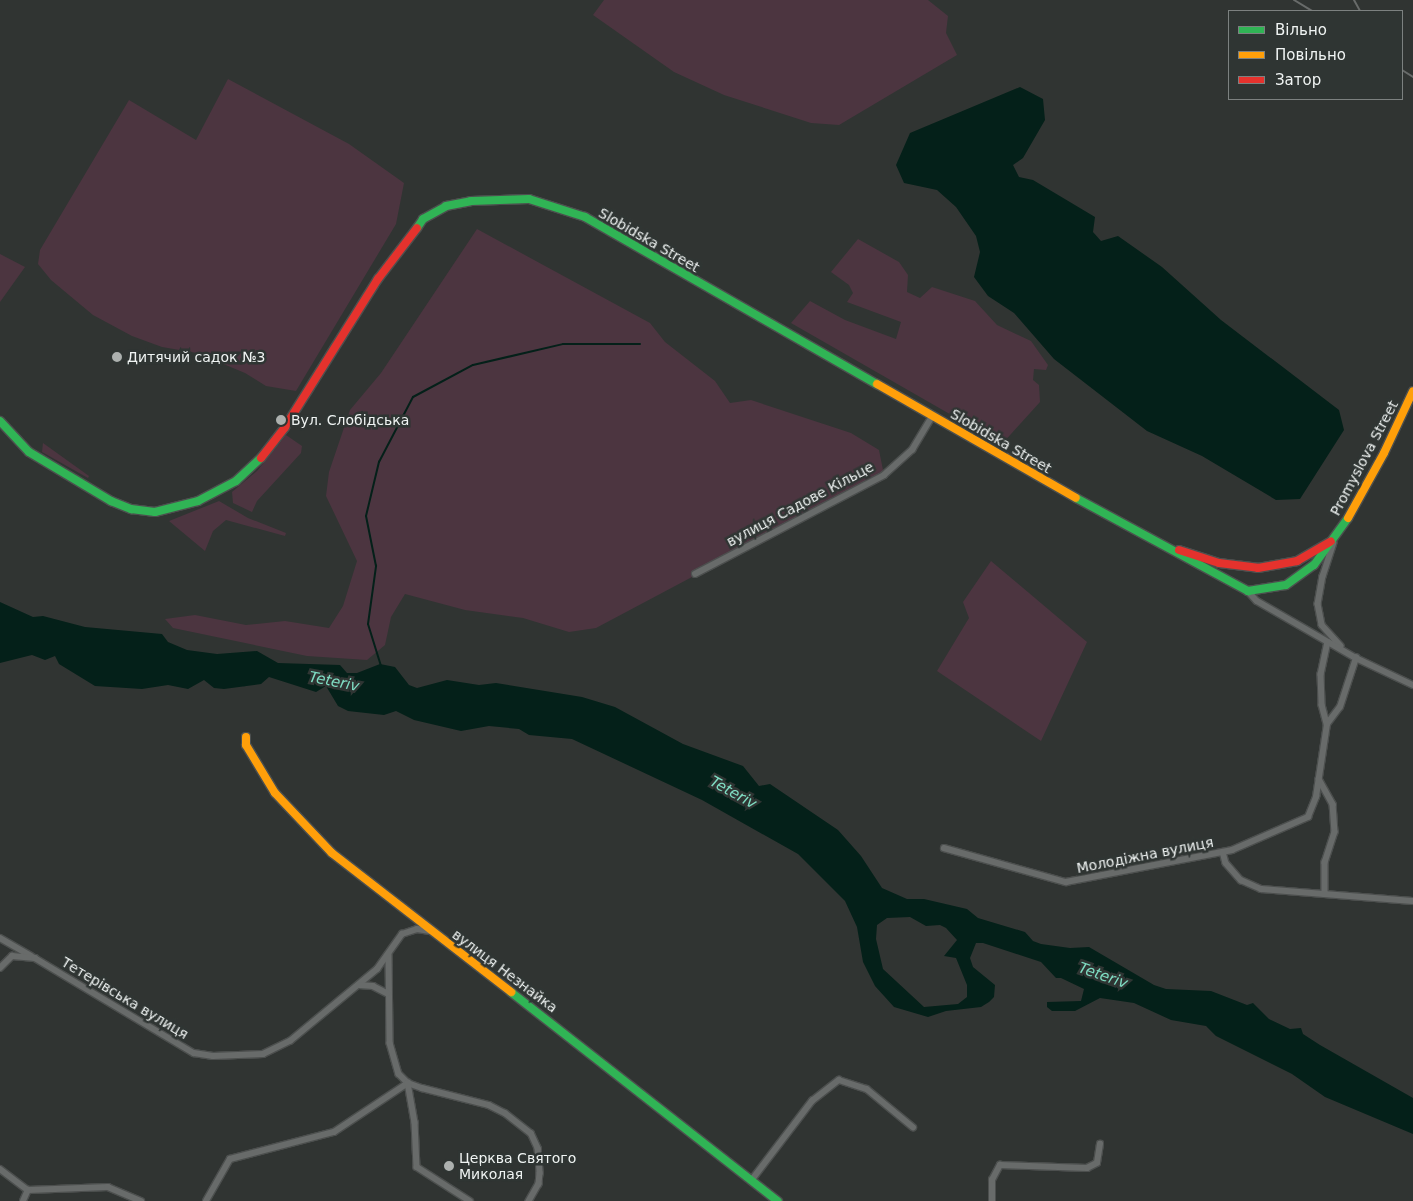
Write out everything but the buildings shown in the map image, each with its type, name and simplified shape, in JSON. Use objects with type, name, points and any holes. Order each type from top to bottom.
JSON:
[{"type":"street","name":"Slobidska Street","points":[[0,421],[17,442],[42,461],[111,501],[131,509],[155,512],[175,509],[221,491],[252,468],[276,439],[378,279],[423,219],[446,206],[471,201],[529,199],[585,218],[932,416],[1149,538],[1248,591]]},
{"type":"street","name":"Promyslova Street","points":[[1337,537],[1384,453],[1413,392]]},
{"type":"street","name":"вулиця Садове Кільце","points":[[695,574],[884,474],[912,450],[932,416]]},
{"type":"street","points":[[1149,538],[1219,563],[1258,568],[1297,561],[1337,537]]},
{"type":"street","points":[[1248,591],[1286,585],[1301,577],[1337,537]]},
{"type":"street","points":[[1337,537],[1322,576],[1318,604],[1322,625],[1344,650]]},
{"type":"street","points":[[1248,591],[1258,601],[1356,658],[1413,685]]},
{"type":"street","name":"Молодіжна вулиця","points":[[944,848],[1066,882],[1222,852],[1302,822],[1312,810],[1319,779],[1327,724],[1322,705],[1321,674],[1328,642]]},
{"type":"street","name":"Молодіжна вулиця","points":[[1327,724],[1340,707],[1356,658]]},
{"type":"street","name":"вулиця Незнайка","points":[[246,737],[246,746],[275,793],[314,837],[778,1201]]},
{"type":"street","points":[[1319,779],[1333,804],[1335,832],[1325,862],[1325,894]]},
{"type":"street","points":[[1222,852],[1232,871],[1249,885],[1261,889],[1325,894],[1379,901],[1413,901]]},
{"type":"street","name":"Тетерівська вулиця","points":[[0,938],[185,1049],[213,1056],[263,1054],[277,1048],[357,986],[389,955],[398,940],[409,930],[434,932]]},
{"type":"street","points":[[0,968],[14,946]]},
{"type":"street","points":[[4,962],[15,955],[35,958]]},
{"type":"street","points":[[389,955],[388,992],[393,1060],[408,1082],[415,1122],[417,1167],[470,1201]]},
{"type":"street","points":[[357,986],[372,986],[388,992]]},
{"type":"street","points":[[751,1181],[812,1101],[839,1080],[867,1089],[913,1127]]},
{"type":"street","points":[[206,1201],[230,1159],[334,1132],[408,1082],[489,1105],[505,1113],[530,1134],[538,1148],[540,1173],[538,1184],[529,1201]]},
{"type":"street","points":[[992,1201],[992,1180],[1000,1165],[1087,1168],[1096,1163],[1100,1144]]},
{"type":"street","points":[[0,1169],[28,1190],[108,1187],[141,1201]]},
{"type":"street","points":[[23,1201],[28,1190]]},
{"type":"shaded area","points":[[604,0],[928,0],[948,16],[946,33],[957,55],[839,125],[811,123],[724,95],[674,72],[593,15]]},
{"type":"shaded area","points":[[228,79],[349,144],[404,183],[396,224],[296,391],[266,386],[245,373],[197,353],[162,347],[132,336],[93,315],[51,280],[38,264],[40,250],[129,100],[196,140]]},
{"type":"shaded area","points":[[477,229],[650,323],[665,342],[715,381],[730,403],[751,400],[851,433],[879,450],[884,475],[596,628],[569,632],[523,618],[465,610],[405,594],[391,617],[385,645],[367,660],[307,656],[173,628],[165,619],[195,615],[246,625],[285,621],[329,628],[343,606],[357,561],[326,496],[329,472],[350,410],[381,373]]},
{"type":"shaded area","points":[[858,239],[899,262],[908,275],[907,292],[920,298],[932,287],[975,301],[997,325],[1031,341],[1048,365],[1046,370],[1034,369],[1033,380],[1039,385],[1040,402],[1002,444],[791,323],[810,301],[845,320],[896,339],[901,322],[847,302],[853,293],[849,285],[831,272]]},
{"type":"shaded area","points":[[0,254],[25,267],[0,302]]},
{"type":"shaded area","points":[[286,435],[302,446],[301,453],[257,501],[252,512],[233,503],[232,492],[257,471]]},
{"type":"shaded area","points":[[43,443],[89,476],[88,478],[42,452]]},
{"type":"shaded area","points":[[219,501],[248,518],[286,533],[285,536],[226,520],[213,531],[205,551],[169,521]]},
{"type":"shaded area","points":[[991,561],[1087,642],[1041,741],[937,671],[969,618],[963,602]]},
{"type":"water","points":[[1020,87],[1043,99],[1045,120],[1023,158],[1013,165],[1019,177],[1033,180],[1095,217],[1093,232],[1101,241],[1118,236],[1162,267],[1221,320],[1339,410],[1344,430],[1300,499],[1276,500],[1202,456],[1147,431],[1054,359],[1014,313],[988,296],[974,277],[980,252],[976,236],[956,207],[937,190],[904,183],[896,165],[910,133]]},
{"type":"water","name":"Teteriv","points":[[0,602],[33,617],[43,616],[85,627],[162,634],[168,642],[187,650],[217,654],[257,651],[278,663],[340,665],[347,673],[357,673],[380,664],[395,667],[409,685],[417,688],[447,680],[479,685],[496,683],[582,697],[615,707],[683,744],[743,766],[759,786],[770,784],[838,830],[861,856],[882,888],[907,899],[924,899],[967,909],[978,918],[1025,932],[1033,941],[1041,944],[1070,948],[1089,947],[1154,985],[1166,989],[1211,991],[1247,1005],[1253,1003],[1269,1019],[1290,1029],[1301,1028],[1303,1034],[1320,1045],[1413,1098],[1413,1134],[1325,1097],[1292,1074],[1216,1036],[1206,1026],[1171,1020],[1134,1003],[1100,998],[1075,1011],[1052,1011],[1047,1007],[1047,1002],[1081,1001],[1084,989],[1061,978],[1056,978],[1041,962],[983,943],[976,943],[970,958],[973,967],[995,985],[994,997],[989,1002],[981,1007],[946,1011],[928,1017],[894,1007],[875,986],[863,962],[857,927],[845,901],[798,854],[702,800],[572,739],[529,735],[519,729],[489,726],[461,731],[414,720],[396,711],[384,715],[348,711],[338,706],[326,686],[316,692],[269,677],[261,684],[224,689],[214,688],[204,680],[188,689],[168,685],[142,689],[95,686],[59,664],[55,656],[45,660],[32,655],[0,663]],"holes":[[[910,917],[926,926],[940,925],[946,928],[957,940],[944,956],[956,958],[967,985],[967,997],[958,1004],[924,1007],[883,969],[876,939],[877,925],[887,918]]]},
{"type":"waterway","points":[[381,666],[368,624],[376,566],[366,516],[379,462],[413,397],[473,365],[563,344],[640,344]]},
{"type":"railway","points":[[1294,0],[1310,10]]},
{"type":"railway","points":[[1354,0],[1359,10]]},
{"type":"railway","points":[[1403,71],[1413,77]]},
{"type":"traffic: fast","points":[[417,228],[423,219],[446,206],[471,201],[529,199],[585,217],[877,384]]},
{"type":"traffic: fast","points":[[0,421],[29,452],[111,501],[131,509],[155,512],[198,501],[236,481],[261,458]]},
{"type":"traffic: fast","points":[[1076,498],[1248,591],[1286,585],[1314,565],[1348,518]]},
{"type":"traffic: fast","points":[[511,992],[778,1201]]},
{"type":"traffic: slow","points":[[877,384],[1076,498]]},
{"type":"traffic: slow","points":[[1348,518],[1384,453],[1413,391]]},
{"type":"traffic: slow","points":[[246,737],[246,745],[275,793],[332,853],[511,992]]},
{"type":"traffic: jam","points":[[261,458],[285,427],[378,279],[417,228]]},
{"type":"traffic: jam","points":[[1179,550],[1219,563],[1258,568],[1297,561],[1331,541]]},
{"type":"place","name":"Дитячий садок №3","points":[[117,357]]},
{"type":"place","name":"Вул. Слобідська","points":[[281,420]]},
{"type":"place","name":"Церква Святого Миколая","points":[[449,1166]]}]
